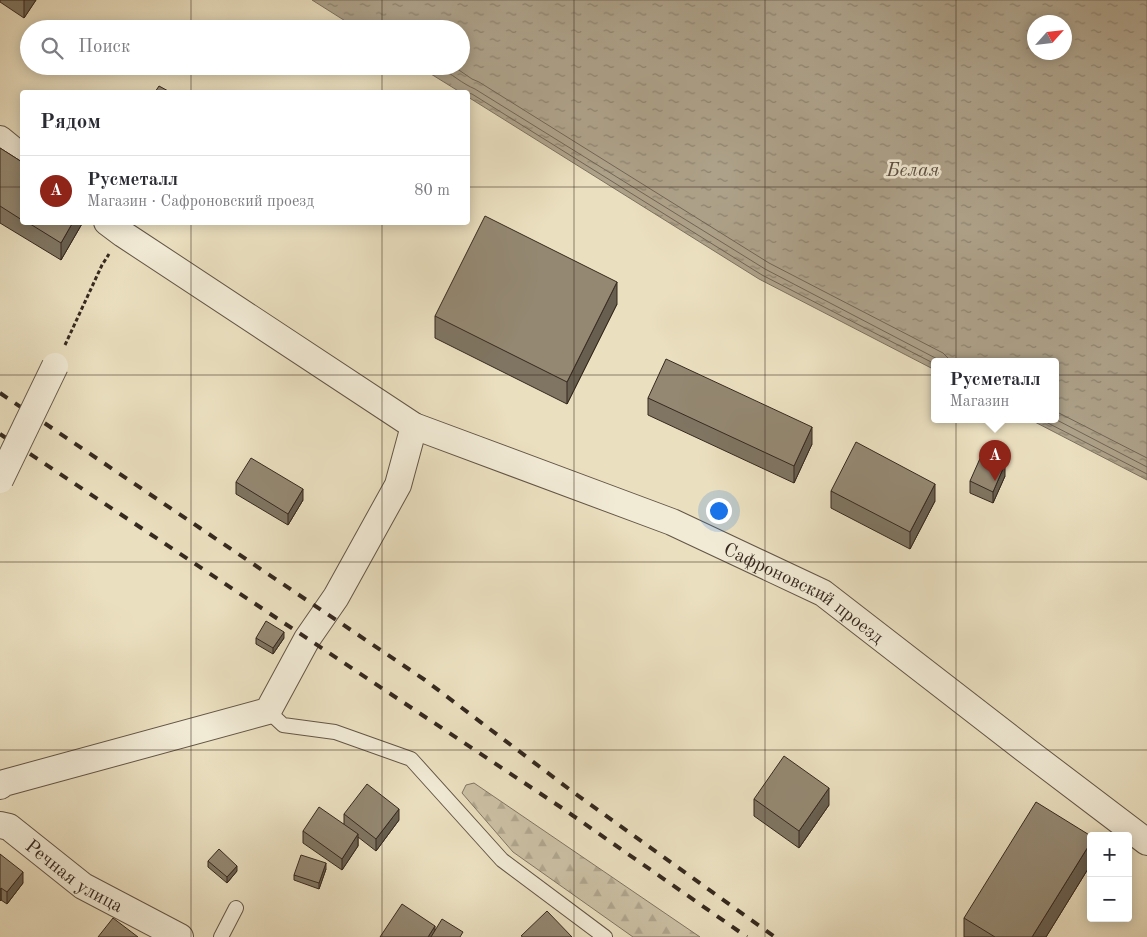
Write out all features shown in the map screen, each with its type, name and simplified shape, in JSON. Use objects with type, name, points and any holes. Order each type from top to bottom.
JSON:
[{"type":"street","points":[[0,139],[20,155]]},
{"type":"street","name":"Сафроновский проезд","points":[[111,225],[414,426],[672,522],[823,593],[1027,752],[1147,842]]},
{"type":"street","points":[[0,480],[55,366]]},
{"type":"street","points":[[0,786],[4,783],[268,711],[307,639],[336,597],[398,486],[414,426]]},
{"type":"street","name":"Речная улица","points":[[0,825],[9,827],[83,886],[180,937]]},
{"type":"lane","points":[[268,711],[283,725],[335,732],[411,759],[502,860],[605,937]]},
{"type":"lane","points":[[221,937],[236,908]]},
{"type":"path","points":[[55,366],[102,265]]},
{"type":"green space","points":[[474,783],[700,937],[633,937],[513,852],[462,793],[466,785]]},
{"type":"water","name":"Белая","points":[[312,0],[1147,0],[1147,480],[1037,423],[1059,423],[1059,358],[931,358],[931,368],[759,279],[470,98],[470,90],[457,90],[433,75],[470,75],[470,20],[344,20]]},
{"type":"building","points":[[159,86],[166,90],[156,90]]},
{"type":"building","points":[[0,148],[20,161],[20,219],[0,206]]},
{"type":"building","points":[[485,216],[617,282],[567,382],[435,316]]},
{"type":"building","points":[[32,225],[71,225],[61,243]]},
{"type":"building","points":[[666,359],[812,427],[794,466],[648,398]]},
{"type":"building","points":[[856,442],[935,484],[910,532],[831,491]]},
{"type":"building","points":[[982,454],[1005,464],[993,492],[970,481]]},
{"type":"building","points":[[251,458],[303,489],[288,514],[236,482]]},
{"type":"building","points":[[266,621],[284,632],[273,648],[256,638]]},
{"type":"building","points":[[784,756],[829,788],[799,831],[754,799]]},
{"type":"building","points":[[367,784],[399,809],[376,839],[344,814]]},
{"type":"building","points":[[1036,802],[1087,834],[1087,848],[1032,937],[995,937],[964,918]]},
{"type":"building","points":[[319,807],[358,834],[342,859],[303,831]]},
{"type":"building","points":[[219,849],[237,866],[227,877],[208,861]]},
{"type":"building","points":[[0,854],[23,872],[7,892],[1,888],[0,890]]},
{"type":"building","points":[[301,855],[326,863],[319,883],[294,875]]},
{"type":"building","points":[[402,904],[435,926],[428,937],[380,937]]},
{"type":"building","points":[[547,911],[572,937],[521,936]]},
{"type":"building","points":[[113,918],[138,937],[98,937]]},
{"type":"building","points":[[442,919],[463,932],[460,937],[431,937]]},
{"type":"railway","points":[[0,393],[425,680],[573,792],[775,937]]},
{"type":"railway","points":[[0,434],[562,808],[747,937]]},
{"type":"place","name":"Русметалл","points":[[995,481]]}]
